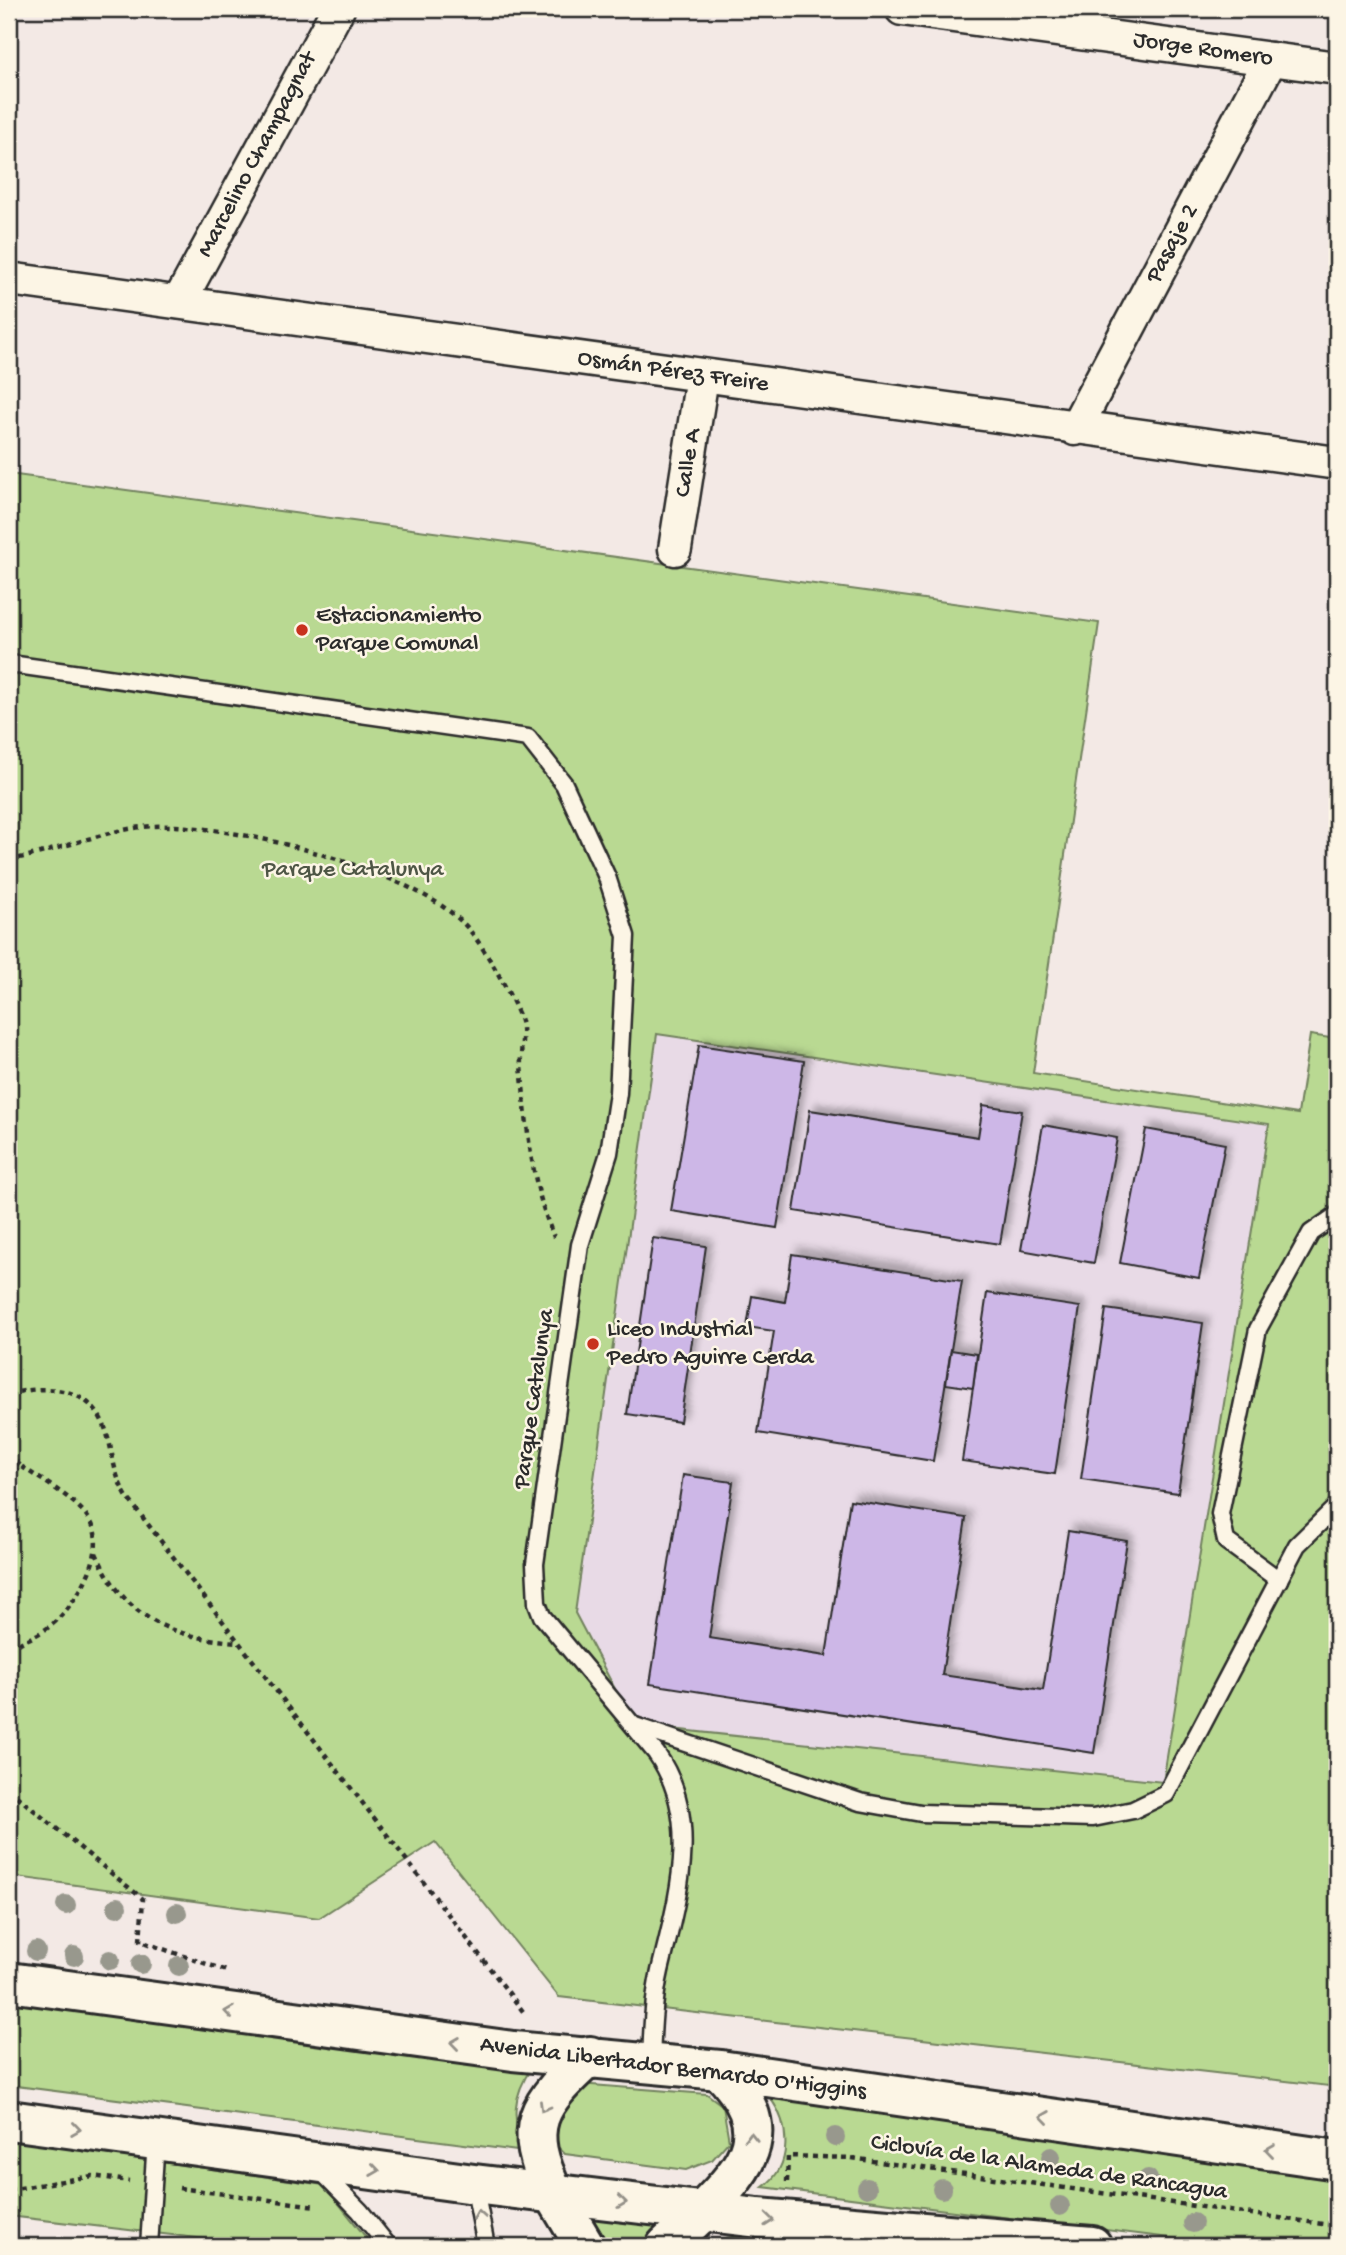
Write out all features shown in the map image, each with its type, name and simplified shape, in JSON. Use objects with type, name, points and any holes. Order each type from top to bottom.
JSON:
[{"type":"main road","name":"Avenida Libertador Bernardo O'Higgins","points":[[9,1982],[513,2051],[572,2054],[720,2070],[1337,2160]]},
{"type":"main road","points":[[572,2054],[536,2124],[538,2159],[554,2194],[586,2246]]},
{"type":"main road","points":[[666,2246],[736,2177],[751,2152],[747,2109],[736,2087],[720,2070]]},
{"type":"main road","points":[[9,2120],[474,2184],[787,2222],[953,2239],[1092,2246]]},
{"type":"street","name":"Marcelino Champagnat","points":[[179,302],[338,9]]},
{"type":"street","name":"Jorge Romero","points":[[902,9],[1337,68]]},
{"type":"street","name":"Pasaje 2","points":[[1075,429],[1271,59]]},
{"type":"street","name":"Osmán Pérez Freire","points":[[9,279],[1075,429],[1337,463]]},
{"type":"street","name":"Calle A","points":[[675,549],[702,377]]},
{"type":"lane","name":"Parque Catalunya","points":[[10,664],[528,738],[564,784],[607,877],[626,936],[616,1105],[609,1153],[580,1245],[535,1564],[537,1603],[542,1616],[670,1772],[677,1794],[684,1843],[677,1911],[660,1974],[651,2063]]},
{"type":"lane","points":[[1279,1580],[1226,1541],[1220,1514],[1258,1329],[1311,1233],[1337,1215]]},
{"type":"lane","points":[[634,1725],[860,1802],[921,1813],[1093,1818],[1133,1810],[1166,1794],[1297,1545],[1337,1506]]},
{"type":"lane","points":[[149,2246],[156,2140]]},
{"type":"lane","points":[[311,2161],[360,2211],[388,2246]]},
{"type":"lane","points":[[474,2184],[486,2246]]},
{"type":"path","points":[[9,860],[131,828],[197,828],[260,840],[331,859],[429,897],[470,931],[522,1021],[520,1051],[534,1181],[555,1240],[580,1245]]},
{"type":"path","points":[[9,1394],[54,1388],[83,1399],[95,1410],[108,1437],[116,1480],[237,1642],[572,2054]]},
{"type":"path","points":[[9,1455],[89,1518],[94,1531],[96,1553],[113,1587],[146,1619],[186,1634],[237,1642]]},
{"type":"path","points":[[9,1477],[20,1466]]},
{"type":"path","points":[[9,1648],[33,1638],[57,1619],[78,1592],[96,1553]]},
{"type":"path","points":[[9,1790],[143,1899],[140,1941],[230,1972]]},
{"type":"path","name":"Ciclovía de la Alameda de Rancagua","points":[[787,2189],[788,2155],[851,2158],[1337,2226]]},
{"type":"shaded area","points":[[657,1033],[1269,1124],[1163,1782],[634,1725],[575,1613]]},
{"type":"green space","name":"Parque Catalunya","points":[[9,474],[1099,623],[1033,1073],[1298,1114],[1310,1035],[1337,1039],[1337,2087],[559,1997],[435,1842],[319,1918],[9,1876]],"holes":[[[657,1034],[1269,1124],[1163,1782],[634,1725],[575,1613]]]},
{"type":"green space","points":[[9,2000],[532,2067],[520,2088],[516,2109],[517,2130],[525,2152],[9,2085]]},
{"type":"green space","points":[[579,2084],[707,2094],[723,2106],[729,2141],[712,2160],[686,2170],[565,2154],[557,2146],[548,2121]]},
{"type":"green space","points":[[771,2099],[894,2111],[1337,2172],[1337,2246],[1234,2246],[763,2187],[780,2168],[784,2157],[785,2133]]},
{"type":"green space","points":[[9,2140],[324,2185],[373,2246],[266,2246],[9,2216]]},
{"type":"green space","points":[[592,2216],[675,2227],[658,2246],[606,2246]]},
{"type":"green space","points":[[750,2234],[836,2246],[708,2246],[721,2239]]},
{"type":"building","points":[[699,1045],[804,1061],[777,1228],[671,1211]]},
{"type":"building","points":[[983,1105],[1022,1111],[1000,1244],[794,1211],[810,1110],[978,1137]]},
{"type":"building","points":[[1043,1125],[1117,1138],[1094,1263],[1021,1250]]},
{"type":"building","points":[[1146,1129],[1225,1144],[1199,1278],[1120,1263]]},
{"type":"building","points":[[653,1238],[706,1246],[680,1422],[627,1414]]},
{"type":"building","points":[[792,1254],[962,1281],[933,1461],[758,1433],[774,1331],[747,1327],[752,1296],[785,1302]]},
{"type":"building","points":[[987,1293],[1080,1307],[1055,1474],[962,1461]]},
{"type":"building","points":[[1106,1309],[1203,1323],[1178,1493],[1081,1479]]},
{"type":"building","points":[[951,1350],[977,1354],[973,1388],[946,1384]]},
{"type":"building","points":[[683,1475],[733,1482],[709,1638],[826,1656],[850,1500],[966,1518],[942,1675],[1043,1690],[1068,1531],[1127,1541],[1094,1753],[650,1684]]},
{"type":"place","name":"Estacionamiento Parque Comunal","points":[[302,630]]},
{"type":"place","name":"Liceo Industrial Pedro Aguirre Cerda","points":[[593,1344]]}]
